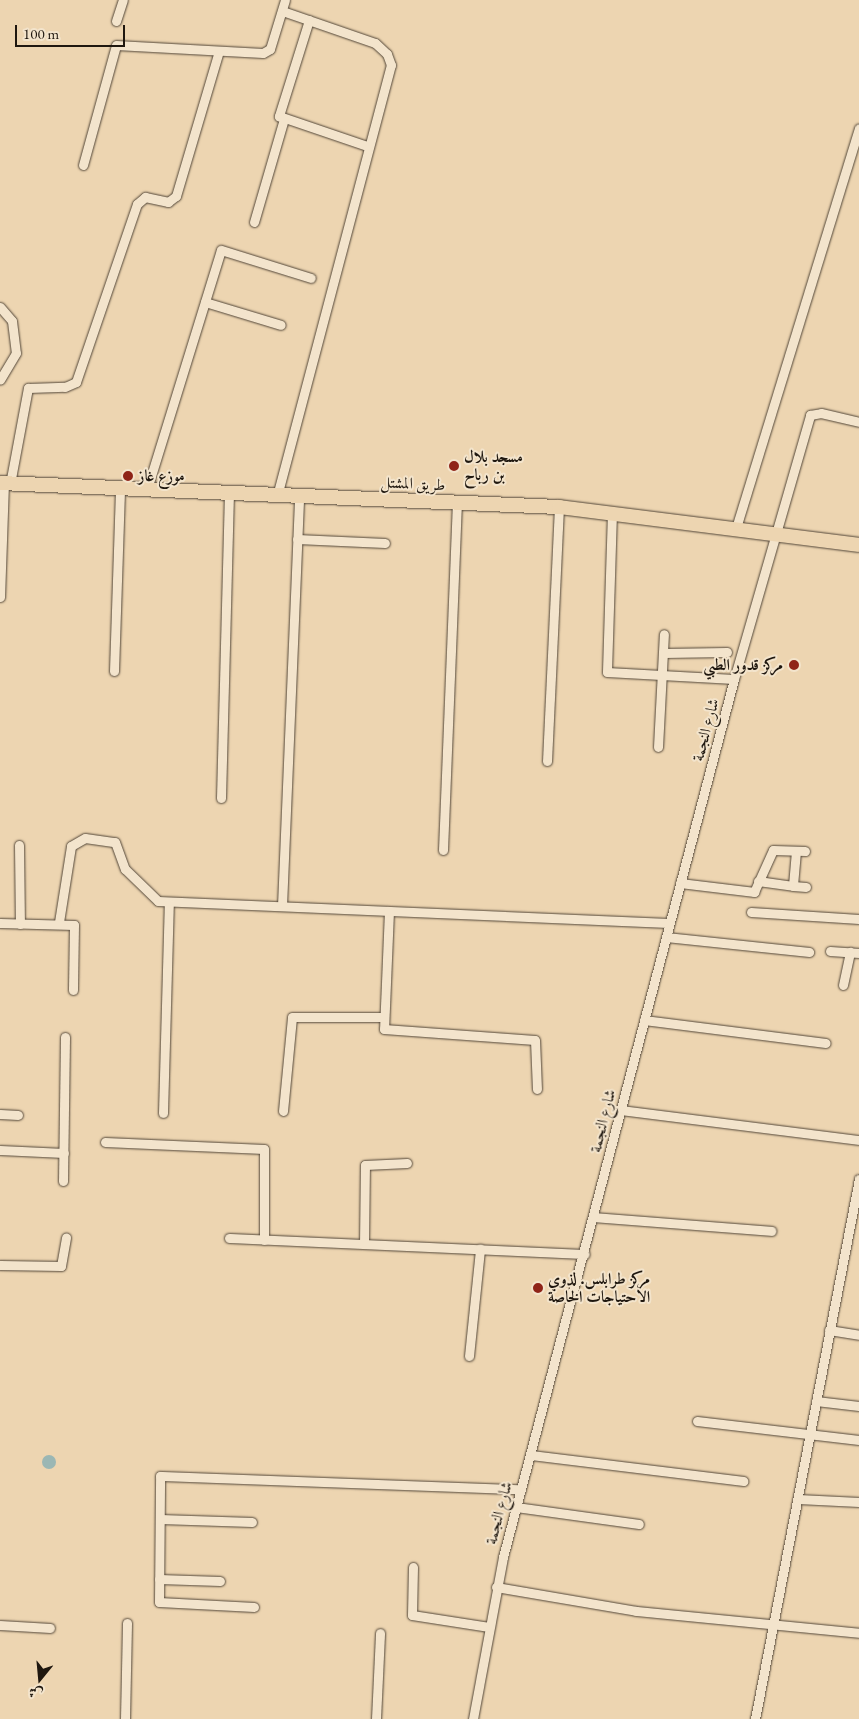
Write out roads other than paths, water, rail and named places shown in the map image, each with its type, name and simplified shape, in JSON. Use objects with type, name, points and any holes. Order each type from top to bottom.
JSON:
[{"type":"main road","name":"طريق المشتل","points":[[4,483],[120,487],[299,498],[559,507],[736,528],[857,546]]},
{"type":"street","points":[[116,21],[123,0]]},
{"type":"street","points":[[82,165],[116,45],[267,52],[285,0]]},
{"type":"street","points":[[277,496],[390,59],[375,42],[282,11]]},
{"type":"street","points":[[309,20],[279,116],[284,120],[367,146]]},
{"type":"street","points":[[0,597],[4,483],[28,388],[65,387],[76,382],[137,204],[145,197],[168,202],[176,196],[219,51]]},
{"type":"street","points":[[254,222],[284,120]]},
{"type":"street","points":[[736,528],[859,128]]},
{"type":"street","points":[[147,489],[221,250],[311,278]]},
{"type":"street","points":[[205,302],[281,325]]},
{"type":"street","points":[[0,307],[12,321],[16,353],[0,380]]},
{"type":"street","name":"شارع النجمة","points":[[472,1719],[496,1587],[516,1507],[585,1254],[669,923],[734,679],[810,415],[859,422]]},
{"type":"street","points":[[114,671],[120,487]]},
{"type":"street","points":[[221,798],[229,494]]},
{"type":"street","points":[[282,906],[299,498]]},
{"type":"street","points":[[443,850],[457,504]]},
{"type":"street","points":[[547,761],[559,507]]},
{"type":"street","points":[[612,512],[605,668],[612,675],[734,679]]},
{"type":"street","points":[[297,539],[385,543]]},
{"type":"street","points":[[658,748],[665,677],[664,634]]},
{"type":"street","points":[[664,653],[727,652]]},
{"type":"street","points":[[59,922],[71,846],[78,839],[115,842],[134,880],[158,901],[170,903],[669,923]]},
{"type":"street","points":[[19,845],[20,924]]},
{"type":"street","points":[[680,883],[754,892],[773,850],[801,851],[793,886]]},
{"type":"street","points":[[758,881],[806,887]]},
{"type":"street","points":[[163,1113],[170,903]]},
{"type":"street","points":[[389,911],[381,1025],[388,1032],[535,1040],[537,1089]]},
{"type":"street","points":[[751,912],[859,919]]},
{"type":"street","points":[[0,923],[59,922],[76,928],[73,990]]},
{"type":"street","points":[[666,937],[809,952]]},
{"type":"street","points":[[830,951],[854,952],[843,985]]},
{"type":"street","points":[[283,1111],[292,1017],[381,1017]]},
{"type":"street","points":[[644,1020],[826,1042]]},
{"type":"street","points":[[63,1181],[65,1037]]},
{"type":"street","points":[[621,1110],[859,1140]]},
{"type":"street","points":[[0,1114],[18,1115]]},
{"type":"street","points":[[105,1142],[264,1149],[264,1240]]},
{"type":"street","points":[[0,1150],[64,1152]]},
{"type":"street","points":[[364,1244],[365,1165],[407,1163]]},
{"type":"street","points":[[755,1719],[829,1330],[856,1205],[859,1180]]},
{"type":"street","points":[[594,1217],[771,1231]]},
{"type":"street","points":[[0,1266],[61,1266],[66,1237]]},
{"type":"street","points":[[229,1238],[585,1254]]},
{"type":"street","points":[[469,1356],[480,1249]]},
{"type":"street","points":[[829,1330],[859,1334]]},
{"type":"street","points":[[816,1400],[859,1406]]},
{"type":"street","points":[[697,1421],[859,1440]]},
{"type":"street","points":[[531,1455],[743,1481]]},
{"type":"street","points":[[254,1607],[164,1604],[157,1598],[163,1474],[521,1489]]},
{"type":"street","points":[[798,1500],[859,1502]]},
{"type":"street","points":[[516,1507],[639,1524]]},
{"type":"street","points":[[160,1519],[252,1522]]},
{"type":"street","points":[[413,1567],[412,1615],[489,1627]]},
{"type":"street","points":[[159,1580],[220,1581]]},
{"type":"street","points":[[496,1587],[636,1611],[772,1626],[859,1633]]},
{"type":"street","points":[[125,1719],[127,1623]]},
{"type":"street","points":[[0,1625],[50,1628]]},
{"type":"street","points":[[376,1719],[380,1633]]},
{"type":"water","points":[[49,1455],[54,1457],[56,1462],[54,1467],[49,1469],[44,1467],[42,1462],[44,1457]]},
{"type":"place","name":"مسجد بلال بن رباح","points":[[454,466]]},
{"type":"place","name":"موزع غاز","points":[[128,476]]},
{"type":"place","name":"مركز قدور الطبي","points":[[794,665]]},
{"type":"place","name":"مركز طرابلس. لذوي الاحتياجات الخاصة","points":[[538,1288]]}]
